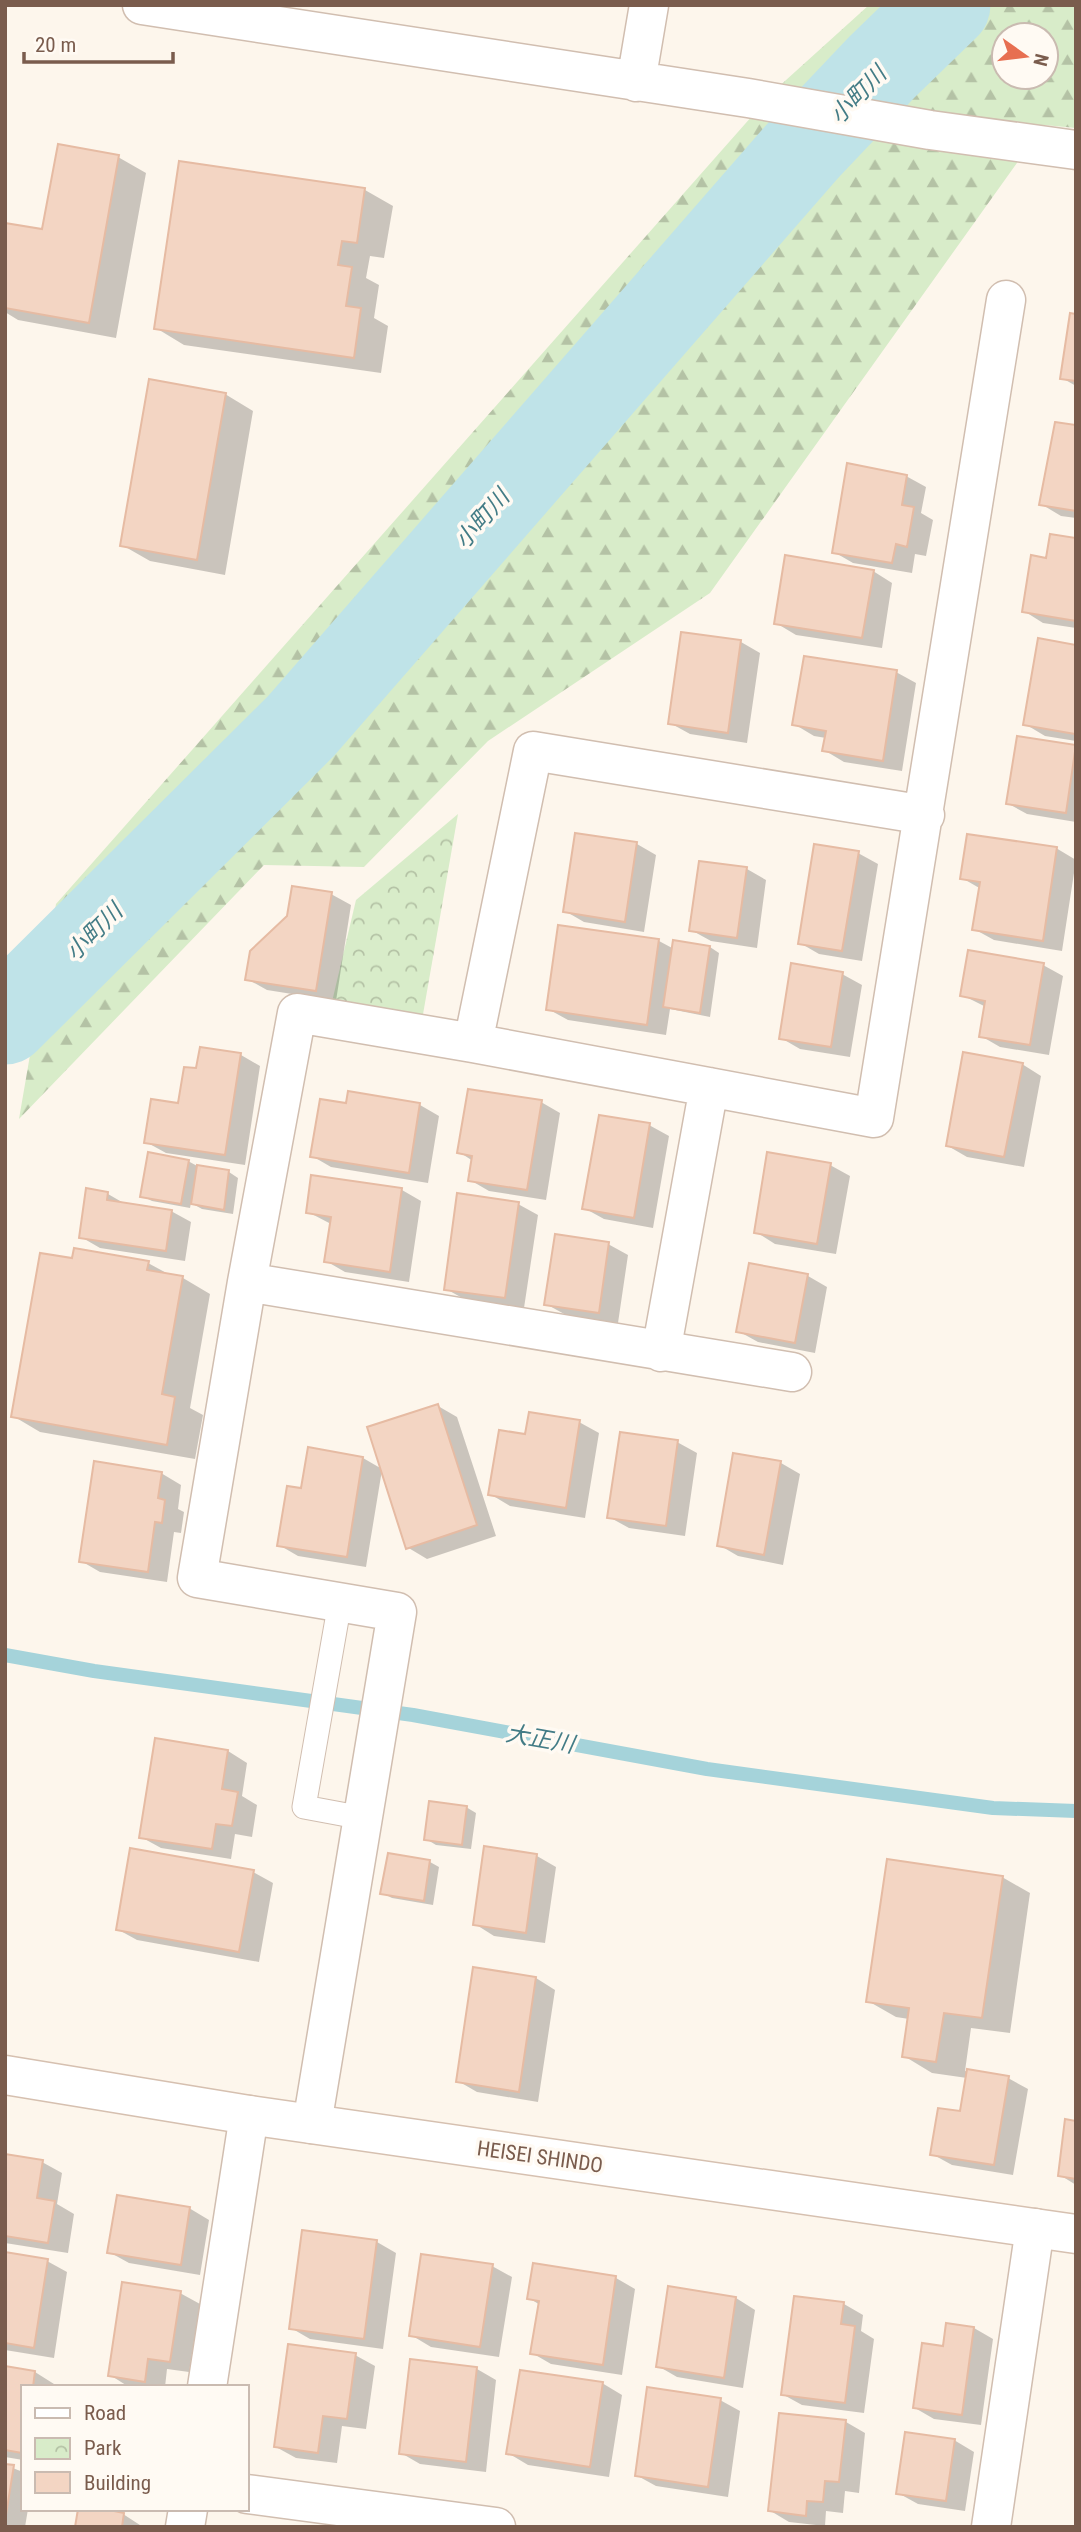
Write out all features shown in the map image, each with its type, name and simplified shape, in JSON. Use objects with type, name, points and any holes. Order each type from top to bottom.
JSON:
[{"type":"street","points":[[142,5],[748,98],[930,130],[1076,150]]},
{"type":"street","points":[[636,82],[649,5]]},
{"type":"street","points":[[312,2124],[397,1612],[197,1578],[296,1013],[473,1043],[874,1118],[1006,300]]},
{"type":"street","points":[[473,1043],[533,751],[925,815]]},
{"type":"street","points":[[661,1352],[709,1087]]},
{"type":"street","points":[[247,1282],[792,1372]]},
{"type":"street","name":"HEISEI SHINDO","points":[[5,2075],[249,2115],[1076,2234]]},
{"type":"street","points":[[207,2385],[249,2115]]},
{"type":"street","points":[[991,2527],[1035,2228]]},
{"type":"street","points":[[248,2494],[496,2527]]},
{"type":"lane","points":[[340,1602],[304,1807],[363,1818]]},
{"type":"green space","points":[[869,5],[1076,5],[1076,128],[1044,125],[710,593],[488,741],[364,867],[264,865],[19,1119],[56,904],[775,90]]},
{"type":"green space","points":[[458,814],[422,1020],[331,1006],[356,900]]},
{"type":"building","points":[[58,144],[119,155],[89,323],[5,308],[5,223],[42,229]]},
{"type":"building","points":[[179,161],[365,188],[357,243],[342,241],[338,265],[352,267],[346,306],[361,308],[354,358],[154,329]]},
{"type":"building","points":[[1070,313],[1076,314],[1076,381],[1060,379]]},
{"type":"building","points":[[149,379],[226,393],[197,560],[120,546]]},
{"type":"building","points":[[1055,422],[1076,425],[1076,511],[1039,505]]},
{"type":"building","points":[[847,463],[907,475],[902,505],[914,507],[907,547],[896,544],[892,563],[832,553]]},
{"type":"building","points":[[1050,534],[1076,538],[1076,621],[1022,612],[1031,555],[1046,558]]},
{"type":"building","points":[[785,555],[874,570],[862,638],[774,624]]},
{"type":"building","points":[[681,632],[741,640],[728,733],[668,724]]},
{"type":"building","points":[[1038,638],[1076,645],[1075,734],[1023,725]]},
{"type":"building","points":[[804,656],[897,670],[883,761],[822,751],[826,731],[792,725]]},
{"type":"building","points":[[1017,736],[1076,745],[1066,813],[1006,804]]},
{"type":"building","points":[[575,833],[637,842],[625,922],[563,912]]},
{"type":"building","points":[[967,834],[1057,847],[1043,941],[972,930],[980,882],[960,879]]},
{"type":"building","points":[[814,844],[859,851],[842,951],[798,944]]},
{"type":"building","points":[[699,861],[747,867],[737,938],[689,931]]},
{"type":"building","points":[[292,886],[332,892],[316,991],[245,980],[250,951],[287,916]]},
{"type":"building","points":[[558,925],[659,939],[647,1025],[546,1010]]},
{"type":"building","points":[[673,940],[710,946],[700,1013],[663,1007]]},
{"type":"building","points":[[968,950],[1044,963],[1030,1045],[979,1037],[985,1001],[960,996]]},
{"type":"building","points":[[791,963],[843,972],[831,1047],[779,1039]]},
{"type":"building","points":[[200,1047],[241,1053],[225,1155],[144,1143],[151,1099],[178,1103],[184,1067],[196,1068]]},
{"type":"building","points":[[963,1052],[1023,1063],[1004,1157],[946,1146]]},
{"type":"building","points":[[468,1089],[542,1100],[527,1190],[468,1181],[472,1156],[457,1153]]},
{"type":"building","points":[[348,1091],[420,1103],[409,1173],[310,1157],[320,1099],[346,1103]]},
{"type":"building","points":[[599,1115],[650,1123],[634,1218],[582,1209]]},
{"type":"building","points":[[148,1152],[189,1160],[181,1204],[140,1197]]},
{"type":"building","points":[[767,1152],[831,1163],[817,1244],[754,1233]]},
{"type":"building","points":[[197,1165],[229,1170],[224,1210],[191,1204]]},
{"type":"building","points":[[311,1175],[402,1188],[390,1272],[324,1262],[331,1217],[306,1213]]},
{"type":"building","points":[[86,1188],[108,1192],[107,1200],[172,1210],[166,1251],[79,1238]]},
{"type":"building","points":[[457,1193],[519,1202],[505,1298],[444,1290]]},
{"type":"building","points":[[555,1234],[609,1242],[599,1313],[544,1305]]},
{"type":"building","points":[[74,1248],[149,1261],[147,1270],[183,1276],[162,1394],[175,1397],[167,1445],[11,1417],[40,1253],[72,1258]]},
{"type":"building","points":[[749,1263],[808,1274],[795,1343],[736,1332]]},
{"type":"building","points":[[438,1404],[477,1525],[406,1549],[367,1427]]},
{"type":"building","points":[[529,1412],[580,1420],[566,1508],[488,1495],[499,1430],[525,1434]]},
{"type":"building","points":[[620,1432],[678,1440],[666,1526],[607,1518]]},
{"type":"building","points":[[308,1447],[363,1457],[347,1557],[277,1546],[287,1486],[301,1488]]},
{"type":"building","points":[[733,1453],[781,1461],[764,1555],[717,1546]]},
{"type":"building","points":[[94,1461],[162,1472],[158,1498],[165,1500],[162,1523],[155,1522],[148,1572],[79,1562]]},
{"type":"building","points":[[155,1738],[228,1750],[222,1789],[238,1792],[232,1826],[216,1824],[212,1849],[139,1838]]},
{"type":"building","points":[[429,1801],[467,1806],[462,1845],[424,1840]]},
{"type":"building","points":[[484,1846],[537,1854],[526,1933],[473,1925]]},
{"type":"building","points":[[130,1848],[254,1870],[239,1952],[116,1930]]},
{"type":"building","points":[[388,1853],[430,1860],[424,1901],[380,1894]]},
{"type":"building","points":[[887,1859],[1003,1876],[982,2018],[944,2013],[936,2062],[902,2057],[909,2008],[866,2002]]},
{"type":"building","points":[[473,1967],[536,1977],[519,2092],[456,2082]]},
{"type":"building","points":[[967,2069],[1009,2076],[994,2165],[930,2155],[938,2108],[960,2111]]},
{"type":"building","points":[[1065,2119],[1076,2121],[1076,2179],[1058,2176]]},
{"type":"building","points":[[5,2154],[43,2160],[37,2198],[55,2201],[48,2243],[5,2236]]},
{"type":"building","points":[[117,2195],[190,2207],[181,2265],[107,2253]]},
{"type":"building","points":[[302,2230],[377,2240],[364,2339],[289,2329]]},
{"type":"building","points":[[5,2252],[48,2259],[34,2348],[5,2343]]},
{"type":"building","points":[[421,2254],[493,2264],[480,2347],[409,2336]]},
{"type":"building","points":[[533,2263],[616,2276],[603,2365],[530,2354],[539,2301],[527,2299]]},
{"type":"building","points":[[122,2282],[181,2291],[170,2362],[148,2359],[145,2382],[108,2376]]},
{"type":"building","points":[[668,2286],[736,2297],[724,2378],[656,2367]]},
{"type":"building","points":[[794,2296],[844,2302],[841,2324],[855,2326],[845,2403],[781,2395]]},
{"type":"building","points":[[946,2323],[974,2327],[962,2415],[913,2408],[922,2343],[943,2346]]},
{"type":"building","points":[[288,2344],[356,2353],[347,2419],[323,2416],[318,2453],[274,2447]]},
{"type":"building","points":[[410,2359],[477,2367],[466,2462],[399,2454]]},
{"type":"building","points":[[5,2366],[35,2371],[33,2385],[21,2385],[21,2453],[5,2450]]},
{"type":"building","points":[[520,2370],[603,2382],[590,2467],[506,2454]]},
{"type":"building","points":[[647,2387],[721,2398],[708,2487],[635,2476]]},
{"type":"building","points":[[779,2413],[846,2420],[839,2482],[825,2481],[823,2502],[807,2501],[806,2516],[768,2511]]},
{"type":"building","points":[[905,2432],[955,2439],[946,2501],[896,2494]]},
{"type":"building","points":[[5,2464],[14,2465],[5,2521]]},
{"type":"building","points":[[78,2511],[124,2513],[122,2527],[75,2527]]},
{"type":"waterway","name":"小町川","points":[[5,1020],[301,726],[807,146],[946,5]]},
{"type":"waterway","name":"大正川","points":[[5,1655],[94,1671],[413,1715],[707,1769],[993,1808],[1076,1811]]}]
